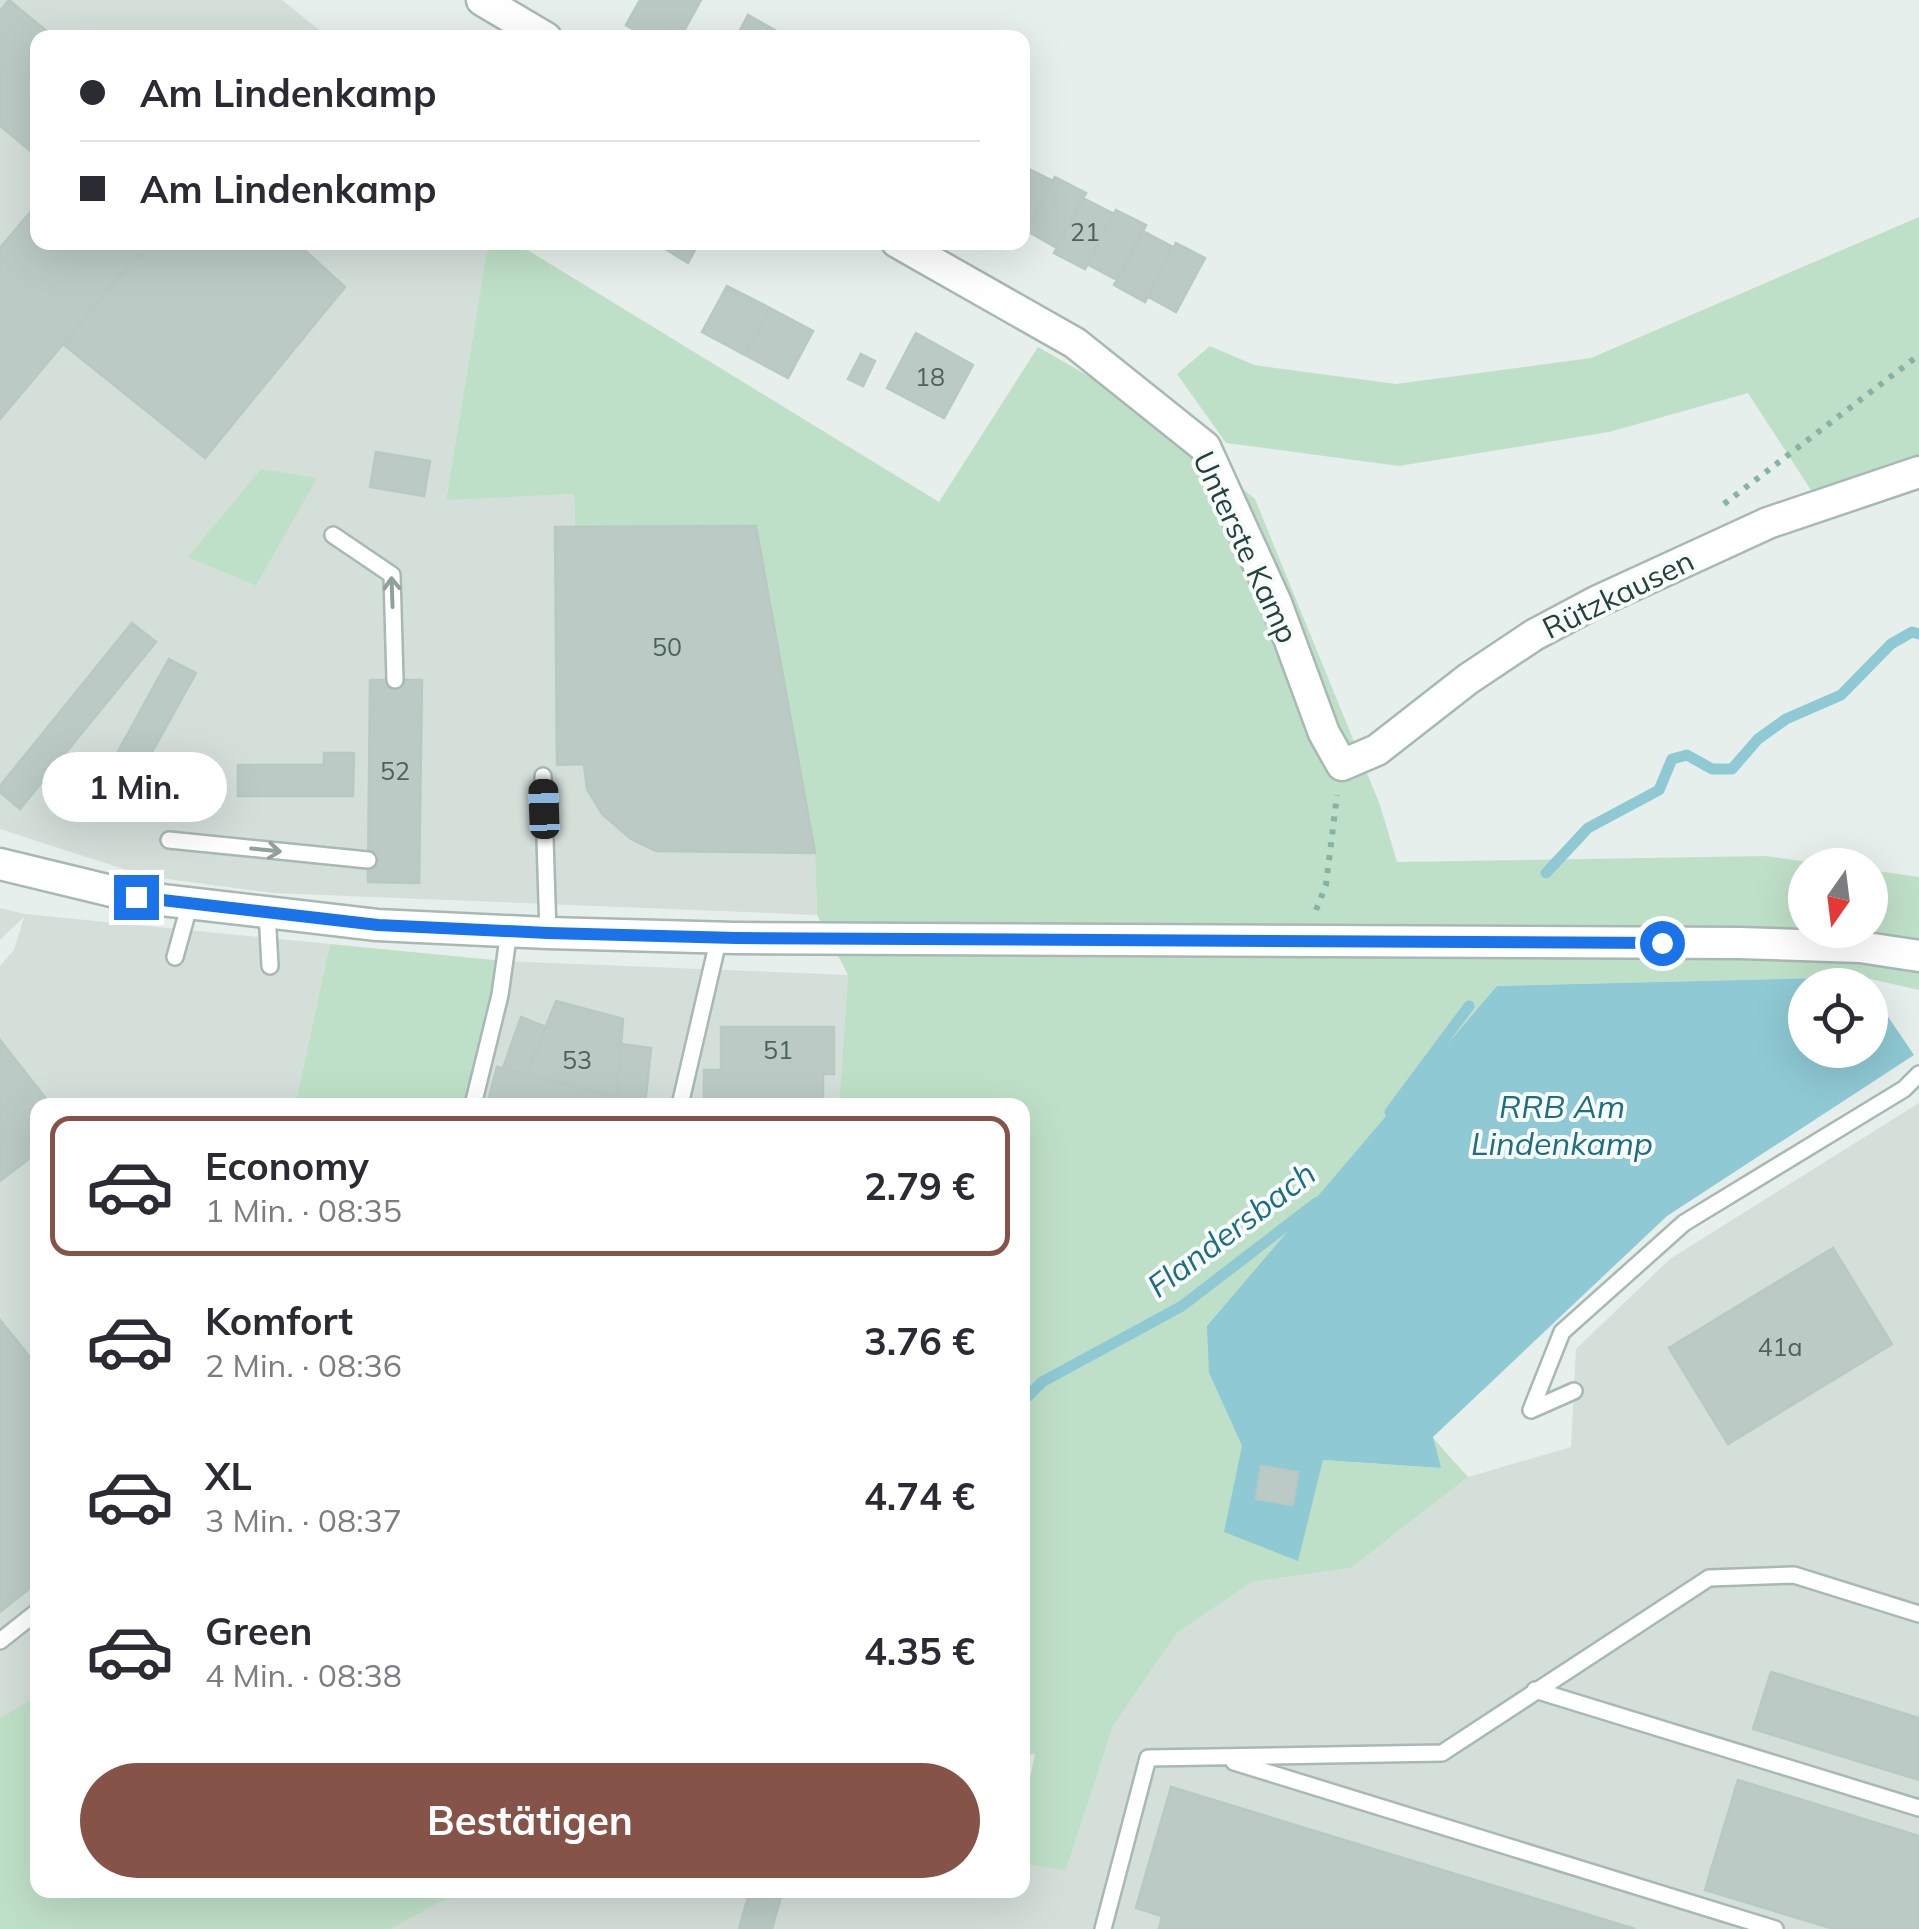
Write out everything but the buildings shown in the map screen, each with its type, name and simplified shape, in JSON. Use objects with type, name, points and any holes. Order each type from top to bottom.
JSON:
[{"type":"street","points":[[482,0],[533,30]]},
{"type":"street","name":"Unterste Kamp","points":[[911,250],[1075,343],[1205,446],[1276,603],[1324,733],[1342,764]]},
{"type":"street","name":"Rützkausen","points":[[1342,764],[1376,750],[1534,634],[1596,602],[1768,523],[1919,472]]},
{"type":"street","points":[[0,864],[136,897],[378,925],[510,932],[719,937],[1739,943],[1860,946],[1919,956]]},
{"type":"lane","points":[[333,535],[392,574],[395,680]]},
{"type":"lane","points":[[542,776],[548,933]]},
{"type":"lane","points":[[169,840],[368,860]]},
{"type":"lane","points":[[176,957],[190,904]]},
{"type":"lane","points":[[267,912],[270,966]]},
{"type":"lane","points":[[476,1098],[510,932]]},
{"type":"lane","points":[[682,1098],[719,937]]},
{"type":"lane","points":[[1574,1391],[1531,1410],[1562,1332],[1684,1223],[1904,1089],[1919,1074]]},
{"type":"lane","points":[[1103,1929],[1148,1758],[1442,1754],[1709,1578],[1794,1575],[1919,1614]]},
{"type":"lane","points":[[0,1642],[30,1618]]},
{"type":"lane","points":[[1535,1690],[1919,1808]]},
{"type":"lane","points":[[1218,1757],[1775,1929]]},
{"type":"path","points":[[1719,508],[1919,354]]},
{"type":"path","points":[[1314,942],[1315,913],[1326,885],[1342,764]]},
{"type":"shaded area","points":[[0,0],[282,0],[319,30],[30,30],[30,250],[487,250],[446,499],[574,494],[575,527],[756,526],[815,853],[817,915],[273,893],[145,876],[0,829]],"holes":[[[316,478],[256,586],[189,557]]]},
{"type":"shaded area","points":[[0,908],[25,914],[330,944],[297,1098],[30,1098],[30,1700],[0,1718],[0,966],[14,950],[24,917],[0,940]]},
{"type":"shaded area","points":[[504,961],[848,975],[839,1098],[467,1098]]},
{"type":"shaded area","points":[[1919,1103],[1919,1929],[391,1929],[440,1902],[456,1898],[1030,1898],[1030,1865],[1066,1869],[1113,1726],[1177,1633],[1252,1582],[1351,1568],[1468,1477],[1571,1447],[1576,1349],[1670,1259]]},
{"type":"green space","points":[[1919,217],[1919,467],[1816,498],[1748,393],[1609,432],[1399,466],[1226,443],[1177,374],[1210,346],[1254,365],[1396,384],[1591,358]]},
{"type":"green space","points":[[487,250],[527,250],[939,502],[1038,347],[1142,407],[1255,499],[1380,805],[1397,862],[1765,856],[1788,859],[1788,948],[1888,948],[1888,873],[1919,877],[1919,990],[1888,983],[1888,968],[1788,968],[1788,979],[1497,986],[1209,1373],[1242,1446],[1323,1460],[1440,1468],[1432,1437],[1468,1477],[1351,1568],[1252,1582],[1177,1633],[1113,1726],[1066,1870],[1030,1865],[1030,1778],[1035,1754],[1030,1755],[1030,1098],[839,1098],[848,975],[817,915],[815,853],[756,526],[575,527],[574,494],[446,500]]},
{"type":"green space","points":[[261,469],[317,478],[256,586],[188,557]]},
{"type":"green space","points":[[330,944],[504,961],[467,1098],[297,1098]]},
{"type":"green space","points":[[30,1700],[30,1898],[456,1898],[440,1902],[391,1929],[0,1929],[0,1718]]},
{"type":"water","name":"RRB Am Lindenkamp","points":[[1788,979],[1788,1068],[1888,1068],[1888,1017],[1914,1055],[1667,1216],[1433,1437],[1441,1468],[1323,1460],[1298,1561],[1224,1532],[1242,1446],[1209,1373],[1207,1326],[1497,986]]},
{"type":"waterway","name":"Flandersbach","points":[[1546,873],[1588,828],[1659,790],[1672,759],[1687,755],[1712,769],[1732,769],[1758,739],[1786,719],[1841,695],[1891,644],[1912,632],[1919,634]]},
{"type":"waterway","name":"Flandersbach","points":[[1390,1112],[1469,1006]]},
{"type":"waterway","name":"Flandersbach","points":[[1030,1394],[1042,1382],[1182,1306],[1316,1203]]},
{"type":"route","points":[[136,897],[378,925],[548,933],[736,938],[1662,943]]}]
